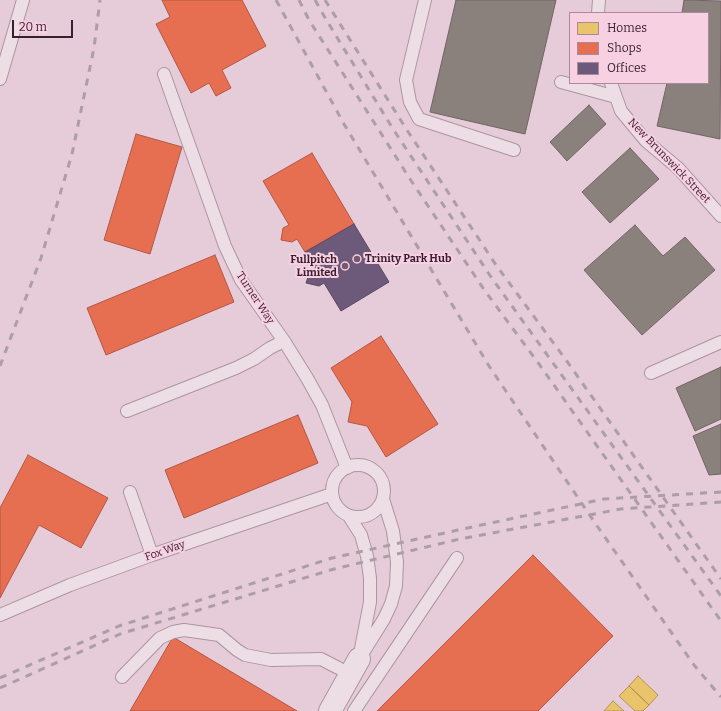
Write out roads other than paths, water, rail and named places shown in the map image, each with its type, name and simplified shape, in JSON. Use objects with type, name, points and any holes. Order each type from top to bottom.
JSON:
[{"type":"street","points":[[339,706],[354,667]]},
{"type":"lane","points":[[0,79],[23,0]]},
{"type":"lane","points":[[425,0],[406,80],[410,102],[419,119],[514,150]]},
{"type":"lane","points":[[598,0],[598,12]]},
{"type":"lane","name":"Turner Way","points":[[164,74],[224,242],[241,280],[308,378],[322,404],[347,468]]},
{"type":"lane","points":[[561,82],[616,97]]},
{"type":"lane","name":"New Brunswick Street","points":[[611,84],[620,111],[646,141],[678,168],[721,216]]},
{"type":"lane","points":[[126,411],[236,368],[284,341]]},
{"type":"lane","points":[[651,373],[721,342]]},
{"type":"lane","points":[[349,516],[366,516],[373,512],[383,499],[384,490],[378,474],[363,466],[355,465],[340,472],[335,478],[332,486],[332,494],[337,507],[349,516],[361,535],[367,556],[370,578],[370,602],[354,667]]},
{"type":"lane","points":[[130,492],[152,555]]},
{"type":"lane","name":"Fox Way","points":[[0,615],[70,585],[152,555],[332,494]]},
{"type":"lane","points":[[354,667],[384,619],[391,604],[396,586],[397,562],[393,531],[383,499]]},
{"type":"lane","points":[[354,711],[457,558]]},
{"type":"lane","points":[[122,677],[160,638],[173,632],[184,630],[219,635],[245,655],[272,660],[310,658],[321,659],[354,667]]},
{"type":"railway","points":[[0,366],[41,258],[72,154],[94,48],[100,0]]},
{"type":"railway","points":[[276,0],[344,124],[489,366],[595,523],[694,665],[721,697]]},
{"type":"railway","points":[[299,0],[309,20],[410,179],[485,291],[539,364],[721,621]]},
{"type":"railway","points":[[315,0],[393,129],[491,277],[721,596]]},
{"type":"railway","points":[[325,0],[405,127],[496,265],[566,360],[721,579]]},
{"type":"railway","points":[[0,678],[119,626],[332,558],[604,499],[721,492]]},
{"type":"railway","points":[[0,688],[120,634],[334,569],[460,539],[621,509],[721,502]]},
{"type":"place","name":"Trinity Park Hub","points":[[357,259]]},
{"type":"place","name":"Fullpitch Limited","points":[[345,266]]}]
